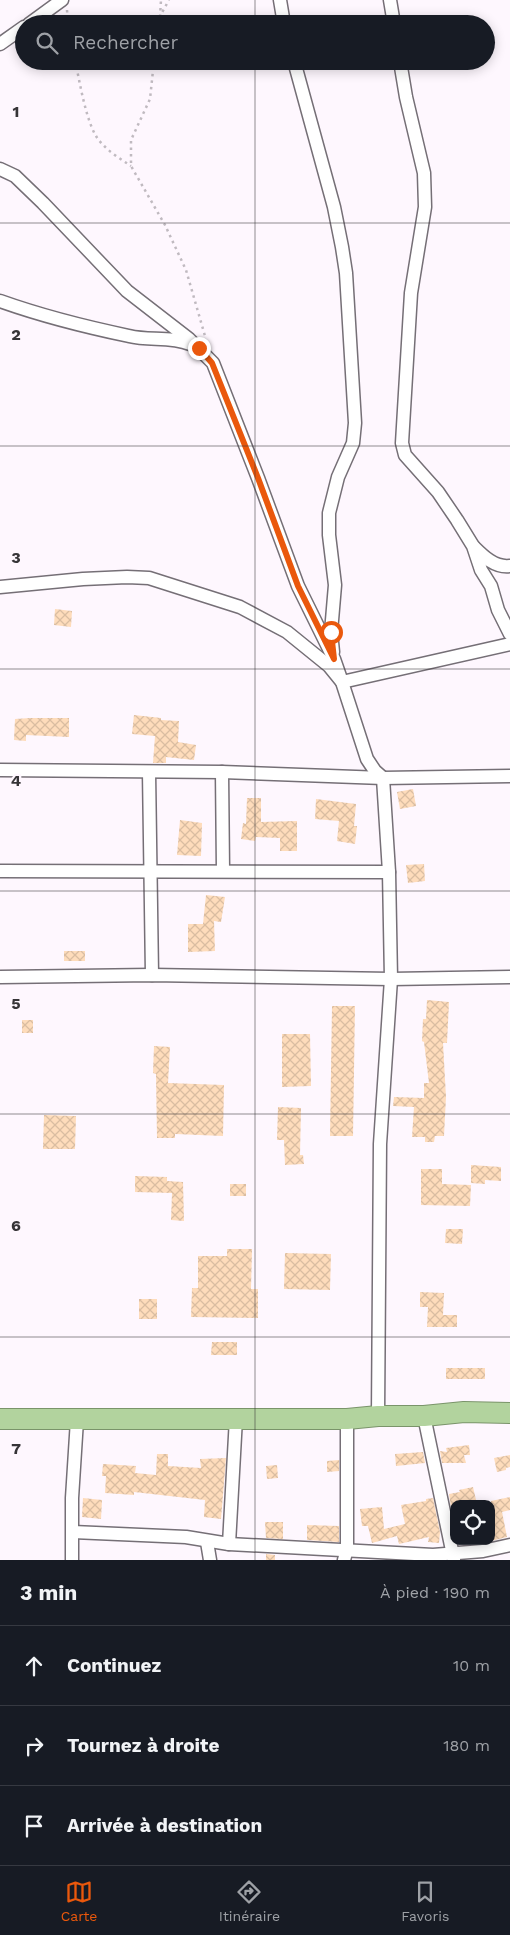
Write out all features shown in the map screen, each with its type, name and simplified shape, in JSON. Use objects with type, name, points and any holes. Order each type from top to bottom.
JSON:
[{"type":"highway","points":[[0,1419],[347,1419],[378,1416],[424,1416],[464,1412],[510,1413]]},
{"type":"street","points":[[41,15],[62,0]]},
{"type":"street","points":[[280,0],[282,15]]},
{"type":"street","points":[[390,0],[392,15]]},
{"type":"street","points":[[0,44],[15,33]]},
{"type":"street","points":[[296,70],[334,207],[346,273],[355,423],[353,443],[338,477],[330,513],[329,535],[335,585],[331,632],[334,659]]},
{"type":"street","points":[[402,70],[424,173],[425,207],[411,293],[402,443],[405,454],[438,492],[473,546],[482,556],[495,564],[510,566]]},
{"type":"street","points":[[0,169],[15,176],[127,291],[199,348],[212,363],[258,478],[298,586],[334,659],[367,759],[375,771],[383,778],[390,872],[391,979],[380,1144],[378,1416]]},
{"type":"street","points":[[0,301],[62,320],[132,337],[183,341],[199,348]]},
{"type":"street","points":[[473,546],[481,570],[491,586],[498,610],[510,634]]},
{"type":"street","points":[[0,587],[83,578],[149,578],[240,606],[287,632],[329,666],[342,682]]},
{"type":"street","points":[[342,682],[510,644]]},
{"type":"street","points":[[0,770],[222,772],[383,778],[510,776]]},
{"type":"street","points":[[149,772],[152,975]]},
{"type":"street","points":[[222,772],[223,871]]},
{"type":"street","points":[[0,870],[390,872]]},
{"type":"street","points":[[0,977],[152,975],[391,979],[510,977]]},
{"type":"street","points":[[424,1416],[453,1557]]},
{"type":"street","points":[[229,1544],[236,1418]]},
{"type":"street","points":[[345,1554],[347,1419]]},
{"type":"street","points":[[72,1560],[72,1498],[78,1420]]},
{"type":"street","points":[[73,1532],[186,1537],[207,1542],[345,1554],[453,1557],[510,1545]]},
{"type":"street","points":[[207,1542],[210,1560]]},
{"type":"path","points":[[159,15],[161,0]]},
{"type":"path","points":[[161,15],[170,0]]},
{"type":"path","points":[[77,70],[83,99],[96,136],[114,154],[131,166],[165,225],[186,270],[205,336]]},
{"type":"path","points":[[131,166],[131,140],[150,100],[153,70]]},
{"type":"building","points":[[55,609],[72,611],[71,627],[54,625]]},
{"type":"building","points":[[134,715],[179,721],[178,742],[196,745],[194,760],[166,757],[166,763],[153,763],[155,736],[132,734]]},
{"type":"building","points":[[69,718],[69,737],[26,735],[26,741],[14,740],[15,719]]},
{"type":"building","points":[[413,789],[416,806],[400,809],[397,792]]},
{"type":"building","points":[[247,798],[261,798],[261,822],[297,821],[297,851],[280,851],[280,838],[256,837],[255,841],[241,839],[243,823],[246,824]]},
{"type":"building","points":[[316,799],[356,804],[354,826],[357,826],[355,844],[337,841],[339,821],[315,819]]},
{"type":"building","points":[[180,820],[202,823],[201,856],[177,855]]},
{"type":"building","points":[[424,864],[425,881],[408,883],[406,865]]},
{"type":"building","points":[[206,895],[225,897],[221,922],[214,921],[215,951],[188,952],[188,924],[203,924]]},
{"type":"building","points":[[64,951],[85,951],[85,961],[64,961]]},
{"type":"building","points":[[427,1000],[449,1002],[447,1043],[443,1043],[446,1097],[444,1136],[435,1136],[434,1142],[425,1142],[425,1137],[412,1137],[414,1107],[393,1106],[394,1097],[424,1098],[424,1083],[429,1083],[424,1042],[422,1041],[423,1019],[426,1019]]},
{"type":"building","points":[[332,1006],[355,1006],[353,1136],[330,1136]]},
{"type":"building","points":[[22,1020],[33,1020],[33,1033],[22,1033]]},
{"type":"building","points":[[282,1034],[310,1034],[311,1086],[282,1087]]},
{"type":"building","points":[[154,1046],[170,1047],[168,1083],[224,1085],[223,1136],[175,1134],[175,1138],[157,1138],[156,1074],[153,1073]]},
{"type":"building","points":[[278,1107],[301,1108],[300,1155],[303,1155],[304,1164],[285,1165],[284,1140],[277,1140]]},
{"type":"building","points":[[44,1115],[76,1116],[75,1149],[43,1149]]},
{"type":"building","points":[[471,1165],[501,1167],[501,1181],[485,1180],[485,1184],[471,1183]]},
{"type":"building","points":[[421,1169],[442,1169],[442,1184],[471,1185],[470,1206],[421,1205]]},
{"type":"building","points":[[135,1176],[167,1177],[167,1181],[183,1182],[184,1221],[171,1220],[172,1193],[135,1192]]},
{"type":"building","points":[[230,1184],[246,1184],[246,1196],[230,1196]]},
{"type":"building","points":[[446,1229],[463,1229],[462,1244],[445,1243]]},
{"type":"building","points":[[227,1249],[252,1249],[251,1289],[258,1289],[258,1318],[191,1317],[192,1288],[198,1288],[198,1256],[227,1256]]},
{"type":"building","points":[[285,1253],[331,1254],[330,1290],[284,1289]]},
{"type":"building","points":[[420,1292],[444,1293],[443,1315],[457,1315],[457,1327],[427,1327],[428,1307],[420,1307]]},
{"type":"building","points":[[139,1299],[157,1299],[157,1319],[139,1319]]},
{"type":"building","points":[[212,1342],[237,1342],[237,1355],[211,1355]]},
{"type":"building","points":[[446,1368],[485,1368],[485,1379],[446,1379]]},
{"type":"building","points":[[469,1445],[470,1455],[464,1455],[466,1463],[442,1463],[440,1451],[447,1452],[446,1448]]},
{"type":"building","points":[[423,1452],[425,1463],[396,1466],[395,1454]]},
{"type":"building","points":[[157,1454],[168,1454],[168,1466],[201,1468],[200,1459],[226,1458],[221,1519],[204,1517],[205,1500],[134,1492],[134,1495],[105,1493],[106,1476],[102,1476],[103,1464],[136,1466],[135,1473],[156,1475]]},
{"type":"building","points":[[510,1455],[510,1467],[497,1472],[494,1458]]},
{"type":"building","points":[[339,1460],[339,1471],[327,1472],[327,1461]]},
{"type":"building","points":[[277,1465],[278,1478],[267,1479],[266,1466]]},
{"type":"building","points":[[473,1487],[476,1500],[450,1500],[449,1494],[460,1492],[459,1490]]},
{"type":"building","points":[[510,1497],[510,1510],[502,1512],[507,1537],[495,1540],[495,1500]]},
{"type":"building","points":[[83,1498],[102,1500],[101,1519],[82,1517]]},
{"type":"building","points":[[433,1498],[440,1532],[439,1543],[428,1542],[429,1537],[399,1544],[397,1536],[372,1543],[368,1526],[362,1526],[360,1509],[382,1507],[384,1529],[405,1524],[401,1505]]},
{"type":"building","points":[[265,1522],[283,1522],[283,1539],[266,1538]]},
{"type":"building","points":[[307,1525],[339,1526],[339,1542],[307,1540]]},
{"type":"building","points":[[266,1554],[275,1555],[275,1560],[266,1560]]},
{"type":"route","points":[[199,348],[212,363],[258,478],[298,586],[334,659],[331,632]]}]
